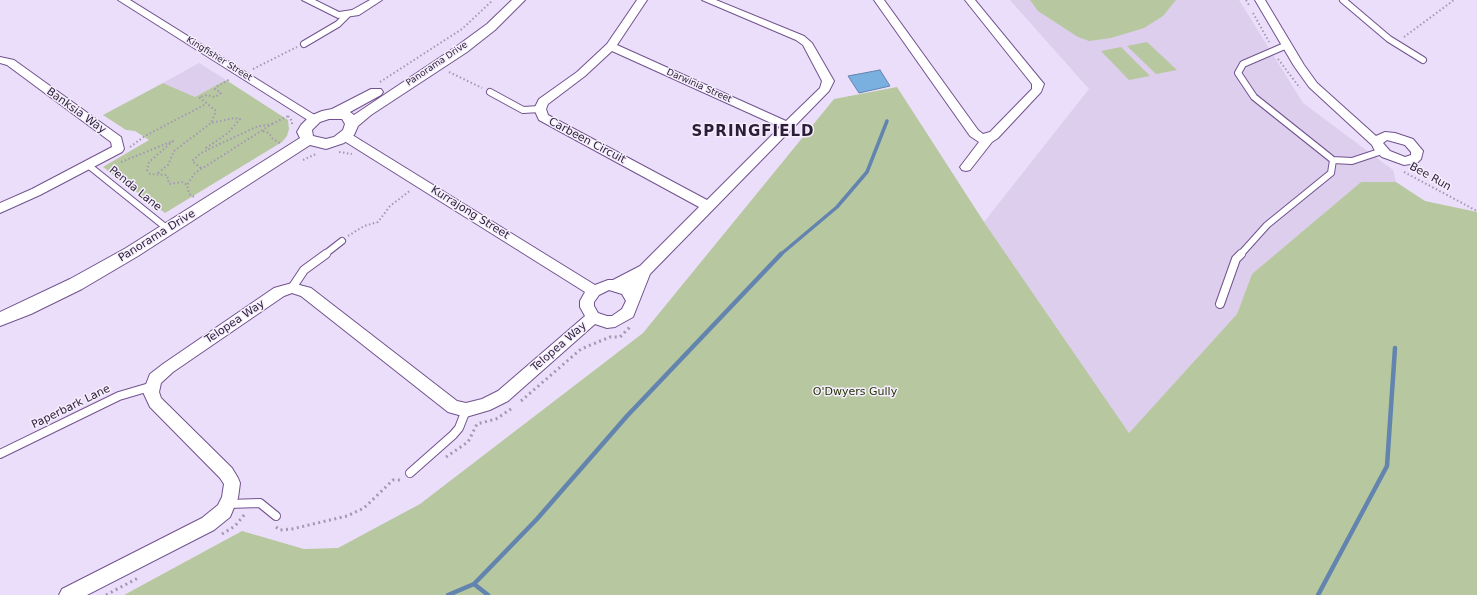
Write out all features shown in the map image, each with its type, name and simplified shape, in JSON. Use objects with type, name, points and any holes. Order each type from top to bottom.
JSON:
[{"type":"street","name":"Kingfisher Street","points":[[123,0],[315,119]]},
{"type":"street","points":[[307,0],[333,14],[347,15],[355,13],[377,0]]},
{"type":"street","name":"Panorama Drive","points":[[315,119],[334,114],[361,101],[457,40],[486,18],[504,0]]},
{"type":"street","name":"Panorama Drive","points":[[0,319],[25,309],[76,284],[169,230],[308,140],[326,144],[349,130],[366,112],[436,66],[491,27],[519,0]]},
{"type":"street","name":"Carbeen Circuit","points":[[642,0],[611,46],[581,74],[543,102],[540,109],[543,117],[709,207]]},
{"type":"street","points":[[633,301],[627,290],[615,285],[608,285],[594,291],[587,301],[587,307],[593,317],[607,322],[615,321],[628,313],[633,301],[639,281],[645,270],[825,89],[828,81],[807,43],[800,38],[707,0]]},
{"type":"street","points":[[879,0],[974,133],[980,138],[988,139]]},
{"type":"street","points":[[966,167],[988,139],[994,135],[1037,90],[1038,84],[970,0]]},
{"type":"street","points":[[1260,0],[1313,85],[1390,156],[1404,160],[1413,160],[1417,156],[1417,151],[1409,142],[1390,136],[1349,117]]},
{"type":"street","name":"Darwinia Street","points":[[611,46],[787,126]]},
{"type":"street","name":"Banksia Way","points":[[0,60],[10,62],[117,140],[118,149],[88,165]]},
{"type":"street","points":[[334,114],[347,116],[349,130]]},
{"type":"street","points":[[308,140],[304,132],[315,119]]},
{"type":"street","name":"Kurrajong Street","points":[[349,130],[420,183],[594,291]]},
{"type":"street","points":[[1380,147],[1381,138],[1390,136]]},
{"type":"street","points":[[0,208],[88,165]]},
{"type":"street","points":[[615,285],[645,270]]},
{"type":"street","points":[[292,288],[306,292],[453,407],[466,410]]},
{"type":"street","name":"Telopea Way","points":[[153,386],[156,379],[168,368],[279,292],[292,288]]},
{"type":"street","name":"Telopea Way","points":[[466,410],[485,405],[503,396],[593,317]]},
{"type":"street","points":[[68,595],[208,524],[224,511],[228,504],[232,483],[226,473],[155,402],[151,392],[153,386]]},
{"type":"lane","points":[[1343,0],[1396,44],[1423,60]]},
{"type":"lane","points":[[304,44],[338,24],[347,15]]},
{"type":"lane","points":[[1287,45],[1243,64],[1238,73],[1254,98],[1333,160],[1352,161],[1380,147]]},
{"type":"lane","points":[[490,92],[523,110],[540,109]]},
{"type":"lane","points":[[1220,304],[1236,259],[1267,225],[1331,173],[1333,160]]},
{"type":"lane","name":"Penda Lane","points":[[88,165],[169,230]]},
{"type":"lane","points":[[292,288],[304,270],[342,241]]},
{"type":"lane","name":"Paperbark Lane","points":[[0,454],[119,396],[153,386]]},
{"type":"lane","points":[[410,473],[453,435],[459,428],[466,410]]},
{"type":"lane","points":[[228,504],[260,503],[276,516]]},
{"type":"path","points":[[1396,44],[1454,0]]},
{"type":"path","points":[[252,70],[304,44]]},
{"type":"path","points":[[436,66],[490,92]]},
{"type":"path","points":[[230,79],[237,83]]},
{"type":"path","points":[[127,149],[146,136],[206,104]]},
{"type":"path","points":[[282,112],[292,121],[293,131]]},
{"type":"path","points":[[272,124],[288,116]]},
{"type":"path","points":[[157,173],[168,165],[174,151],[211,123]]},
{"type":"path","points":[[262,131],[269,133],[272,138],[282,145]]},
{"type":"path","points":[[118,162],[173,141],[148,165],[148,172],[167,175],[169,184],[183,182],[187,185]]},
{"type":"path","points":[[275,149],[286,141]]},
{"type":"path","points":[[201,168],[192,161],[201,153],[209,149]]},
{"type":"path","name":"Bee Run","points":[[1399,169],[1477,211]]},
{"type":"path","points":[[342,241],[364,226],[378,222],[390,206],[420,183]]},
{"type":"path","points":[[189,202],[195,198]]},
{"type":"shaded area","points":[[1010,0],[1239,0],[1303,103],[1393,170],[1396,182],[1361,182],[1252,274],[1237,314],[1129,433],[984,222],[1089,89]]},
{"type":"shaded area","points":[[199,63],[226,80],[195,97],[163,83]]},
{"type":"green space","points":[[1030,0],[1176,0],[1163,16],[1144,28],[1111,38],[1089,41],[1078,37],[1038,11]]},
{"type":"green space","points":[[1147,42],[1177,70],[1156,74],[1127,46]]},
{"type":"green space","points":[[1121,47],[1150,76],[1129,80],[1101,51]]},
{"type":"green space","points":[[226,80],[288,120],[289,129],[287,136],[282,142],[165,213],[103,167],[149,140],[135,131],[126,130],[103,115],[163,83],[195,97]]},
{"type":"green space","name":"O'Dwyers Gully","points":[[897,87],[984,222],[1129,433],[1237,314],[1252,274],[1361,182],[1396,182],[1425,201],[1477,212],[1477,595],[124,595],[242,531],[304,549],[338,548],[420,504],[643,333],[834,99]]},
{"type":"water","points":[[880,70],[890,86],[859,93],[848,76]]},
{"type":"waterway","points":[[780,255],[837,207],[867,172],[887,121]]},
{"type":"waterway","points":[[474,584],[537,519],[627,416],[780,255]]},
{"type":"waterway","points":[[1318,595],[1387,466],[1395,348]]},
{"type":"waterway","points":[[448,595],[474,584]]},
{"type":"waterway","points":[[474,584],[488,595]]},
{"type":"district","name":"SPRINGFIELD","points":[[753,132]]}]
